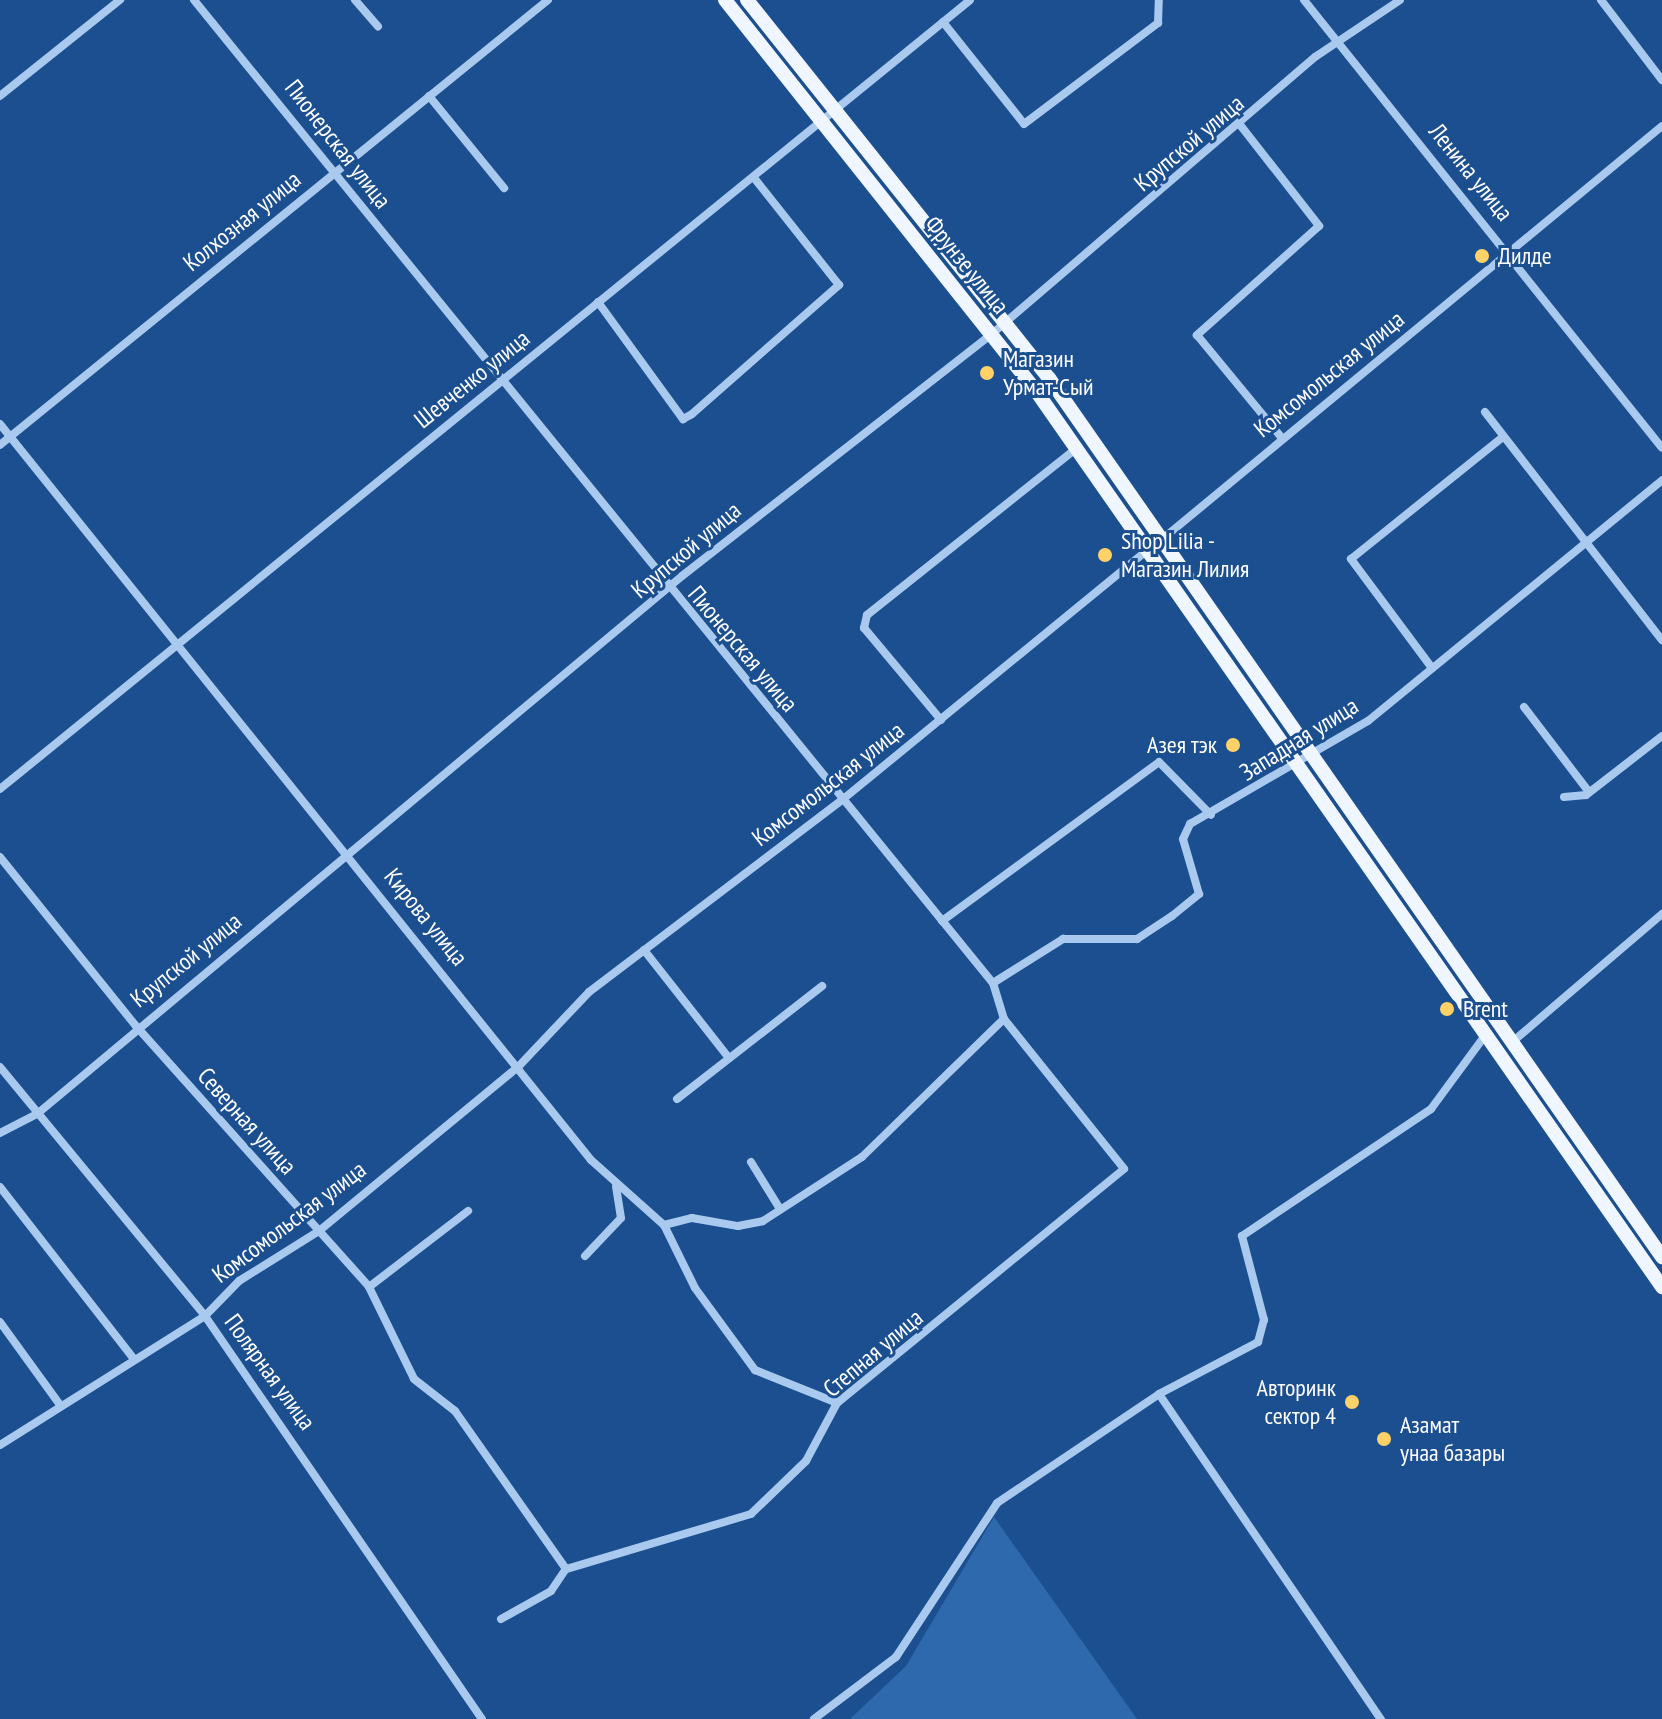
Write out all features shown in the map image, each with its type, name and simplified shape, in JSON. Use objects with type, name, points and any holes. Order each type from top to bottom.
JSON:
[{"type":"main road","name":"Фрунзе улица","points":[[725,0],[993,333],[1077,448],[1662,1287]]},
{"type":"main road","name":"Фрунзе улица","points":[[747,0],[1006,322],[1162,539],[1662,1257]]},
{"type":"main road","points":[[1434,959],[1448,950]]},
{"type":"street","points":[[0,96],[120,0]]},
{"type":"street","name":"Пионерская улица","points":[[194,0],[670,592],[993,983],[1004,1019],[1119,1159],[1124,1169],[1118,1178]]},
{"type":"street","points":[[355,0],[378,26]]},
{"type":"street","name":"Колхозная улица","points":[[0,445],[548,0]]},
{"type":"street","name":"Шевченко улица","points":[[0,789],[178,649],[499,381],[839,112],[970,0]]},
{"type":"street","points":[[943,22],[1024,124],[1158,23],[1159,0]]},
{"type":"street","name":"Ленина улица","points":[[1304,0],[1511,251],[1662,448]]},
{"type":"street","name":"Крупской улица","points":[[0,1133],[37,1114],[136,1026],[993,333],[1339,43],[1400,0]]},
{"type":"street","points":[[1601,0],[1662,80]]},
{"type":"street","points":[[429,96],[504,188]]},
{"type":"street","points":[[1241,126],[1319,226],[1197,335],[1282,438]]},
{"type":"street","name":"Комсомольская улица","points":[[0,1445],[205,1316],[239,1281],[319,1231],[519,1066],[589,992],[842,800],[1662,126]]},
{"type":"street","points":[[598,302],[683,419],[692,414],[839,285],[755,179]]},
{"type":"street","points":[[1485,412],[1662,640]]},
{"type":"street","name":"Кирова улица","points":[[0,424],[178,649],[616,1185],[664,1225],[695,1288],[755,1370],[837,1403]]},
{"type":"street","points":[[1432,668],[1351,559],[1503,437]]},
{"type":"street","points":[[941,720],[864,628],[867,615],[1077,448]]},
{"type":"street","name":"Западная улица","points":[[993,983],[1063,939],[1137,939],[1172,916],[1199,894],[1183,839],[1190,824],[1313,756],[1432,668],[1662,480]]},
{"type":"street","points":[[1524,707],[1589,792]]},
{"type":"street","points":[[1564,797],[1589,792],[1662,736]]},
{"type":"street","points":[[942,921],[1159,762],[1211,815]]},
{"type":"street","name":"Северная улица","points":[[0,857],[136,1026],[369,1287],[414,1379],[455,1411],[566,1569]]},
{"type":"street","points":[[1499,1051],[1662,914]]},
{"type":"street","points":[[644,950],[729,1058]]},
{"type":"street","points":[[677,1099],[822,986]]},
{"type":"street","points":[[664,1225],[692,1218],[738,1226],[780,1209],[862,1157],[1004,1019]]},
{"type":"street","points":[[817,1718],[896,1657],[997,1503],[1159,1394],[1264,1333],[1242,1245],[1249,1227],[1362,1161],[1431,1109],[1486,1034]]},
{"type":"street","name":"Полярная улица","points":[[0,1067],[205,1316],[482,1719]]},
{"type":"street","points":[[751,1162],[780,1209]]},
{"type":"street","name":"Степная улица","points":[[566,1569],[751,1514],[806,1461],[837,1403],[1118,1178]]},
{"type":"street","points":[[585,1256],[621,1218],[616,1185]]},
{"type":"street","points":[[0,1187],[134,1359]]},
{"type":"street","points":[[369,1287],[468,1211]]},
{"type":"street","points":[[0,1322],[60,1405]]},
{"type":"street","points":[[1159,1394],[1381,1719]]},
{"type":"street","points":[[501,1619],[551,1591],[566,1569]]},
{"type":"shaded area","points":[[994,1517],[1137,1719],[850,1719],[906,1666]]},
{"type":"place","name":"Дилде","points":[[1482,256]]},
{"type":"place","name":"Магазин Урмат-Сый","points":[[987,373]]},
{"type":"place","name":"Shop Lilia - Магазин Лилия","points":[[1105,555]]},
{"type":"place","name":"Азея тэк","points":[[1233,745]]},
{"type":"place","name":"Brent","points":[[1447,1009]]},
{"type":"place","name":"Авторинк сектор 4","points":[[1352,1402]]},
{"type":"place","name":"Азамат унаа базары","points":[[1384,1439]]}]
